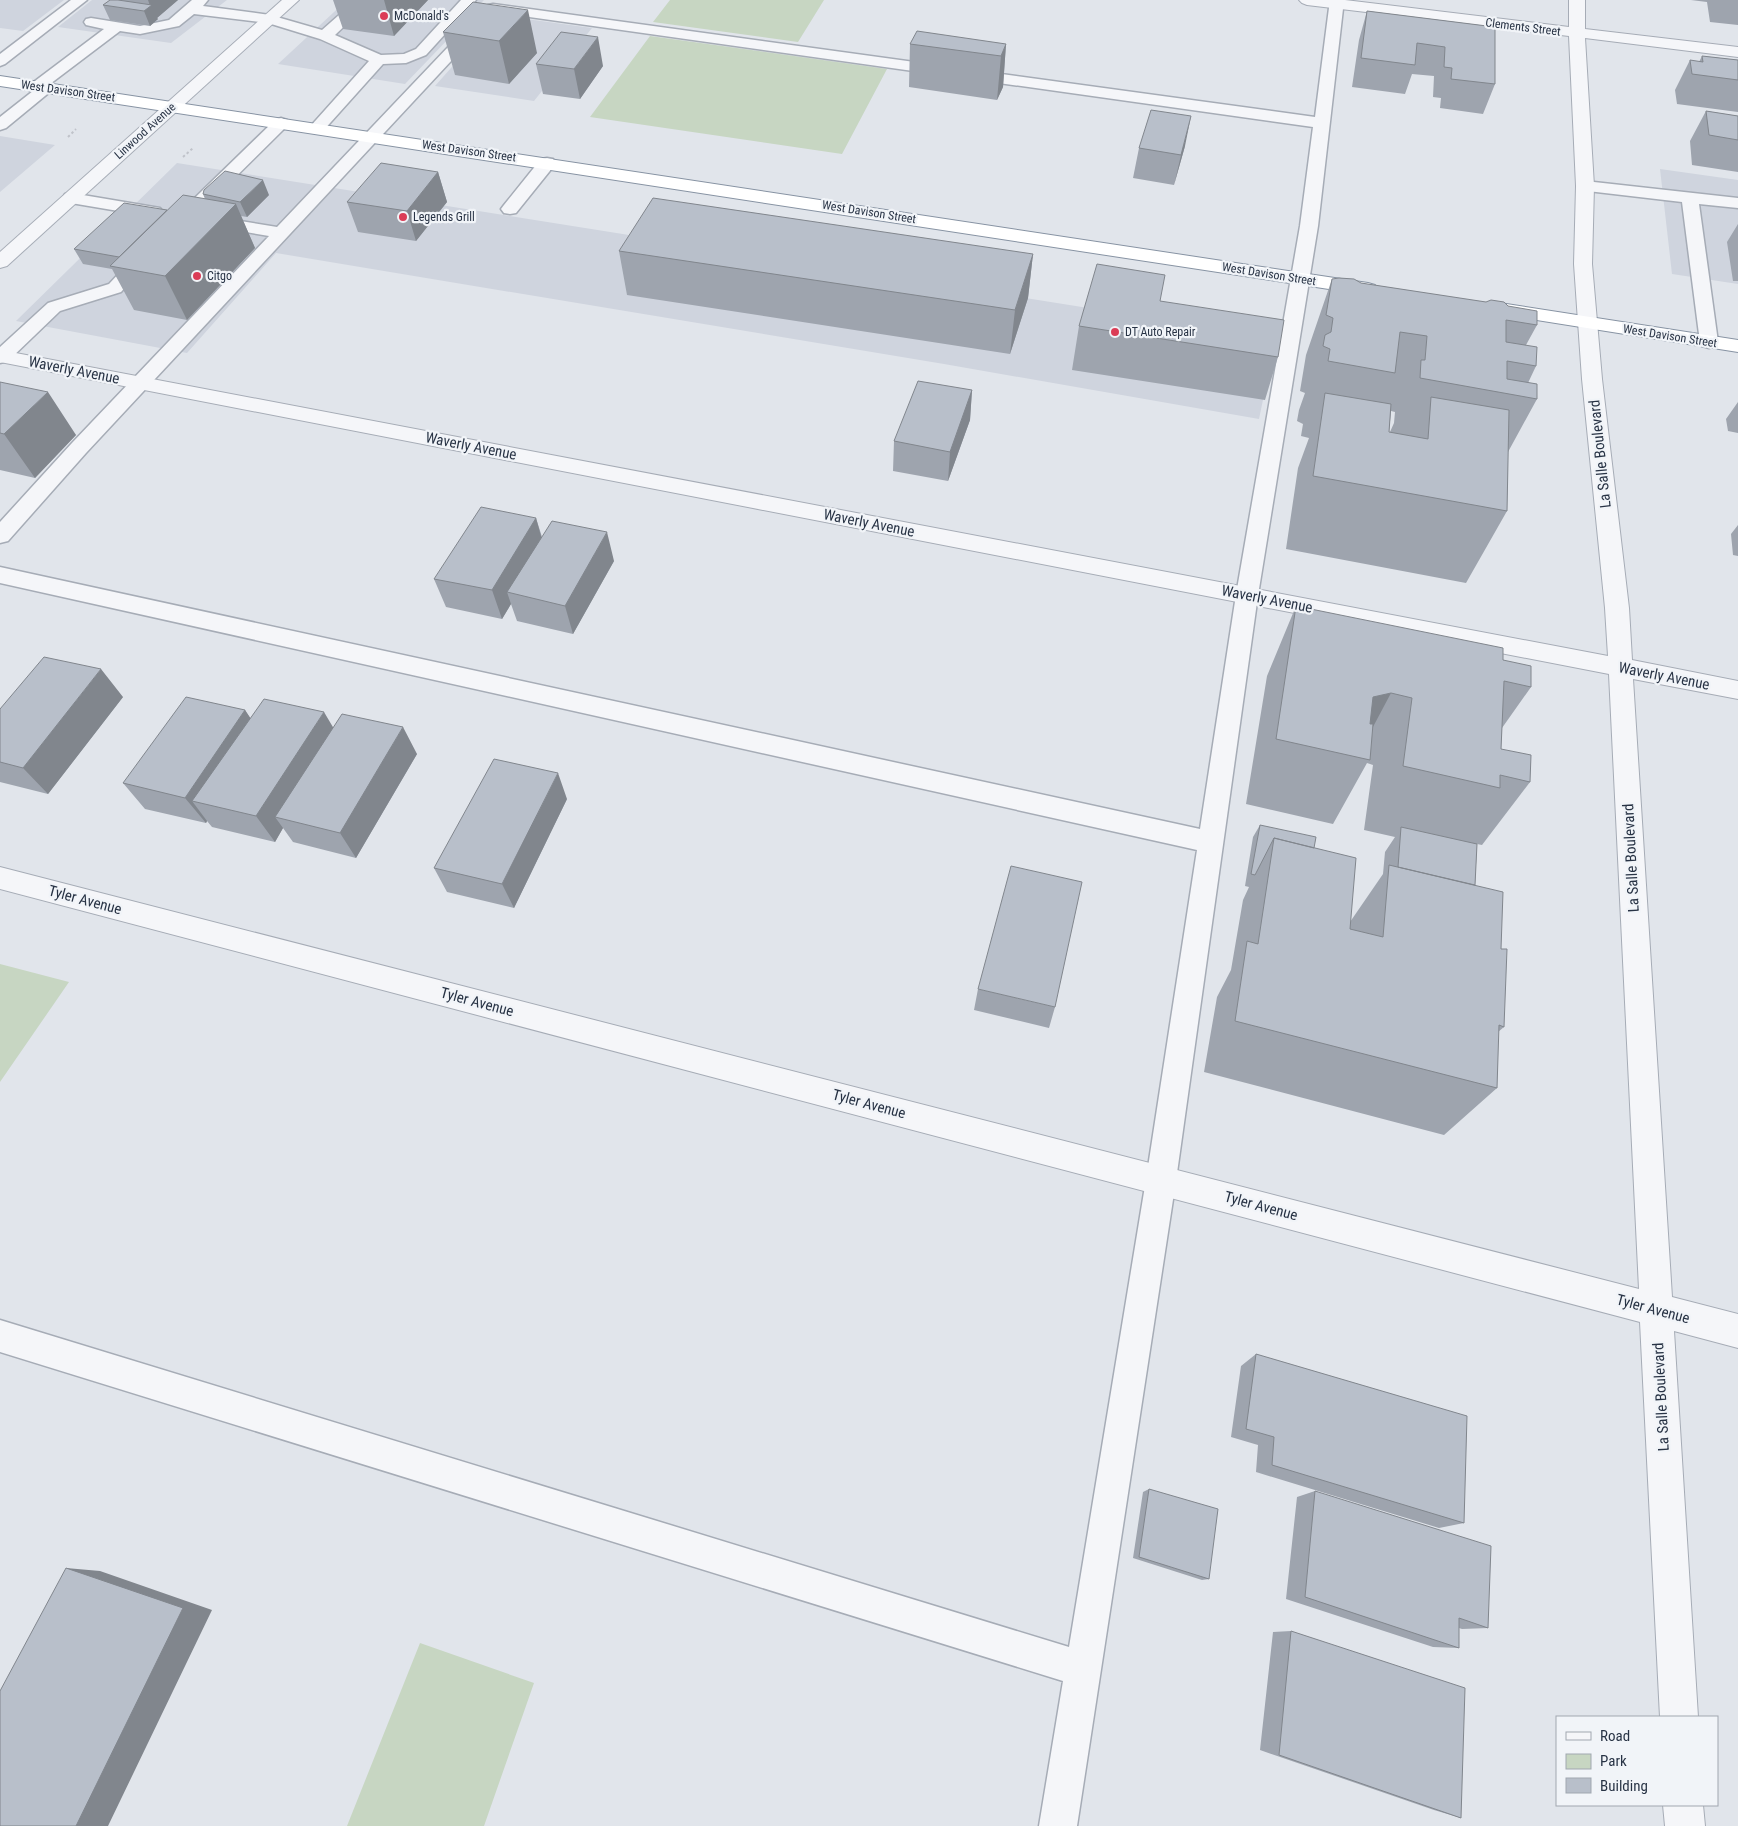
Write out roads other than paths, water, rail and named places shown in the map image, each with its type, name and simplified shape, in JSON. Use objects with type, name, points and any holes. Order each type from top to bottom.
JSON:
[{"type":"highway","name":"West Davison Street","points":[[0,81],[1386,292]]},
{"type":"highway","name":"West Davison Street","points":[[1479,306],[1738,346]]},
{"type":"street","name":"Linwood Avenue","points":[[0,262],[291,0]]},
{"type":"street","name":"Clements Street","points":[[1307,0],[1738,52]]},
{"type":"street","name":"La Salle Boulevard","points":[[1577,0],[1577,62],[1585,186],[1583,264],[1592,380],[1617,608],[1679,1716]]},
{"type":"street","name":"Waverly Avenue","points":[[1,356],[1738,690]]},
{"type":"street","name":"Tyler Avenue","points":[[0,878],[1738,1331]]},
{"type":"street","points":[[1684,1806],[1685,1826]]},
{"type":"lane","points":[[0,60],[80,0]]},
{"type":"lane","points":[[325,36],[365,0]]},
{"type":"lane","points":[[106,11],[91,22],[140,30],[174,23],[196,4],[270,19],[325,36],[379,60],[406,58],[422,52],[470,0]]},
{"type":"lane","points":[[1058,1826],[1161,1180],[1246,595],[1310,226],[1336,2]]},
{"type":"lane","points":[[0,536],[140,383],[496,4],[1322,123]]},
{"type":"lane","points":[[0,124],[41,87],[116,27]]},
{"type":"lane","points":[[316,128],[379,60]]},
{"type":"lane","points":[[180,221],[282,123]]},
{"type":"lane","points":[[510,209],[547,163]]},
{"type":"lane","points":[[1585,186],[1738,203]]},
{"type":"lane","points":[[1690,197],[1709,342]]},
{"type":"lane","points":[[71,198],[180,221],[282,233]]},
{"type":"lane","points":[[1,356],[54,307],[115,288],[129,273]]},
{"type":"lane","points":[[0,575],[1210,842]]},
{"type":"lane","points":[[0,1336],[1083,1669]]},
{"type":"place","name":"McDonald's","points":[[384,16]]},
{"type":"place","name":"Legends Grill","points":[[403,217]]},
{"type":"place","name":"Citgo","points":[[197,276]]},
{"type":"place","name":"DT Auto Repair","points":[[1115,332]]}]
